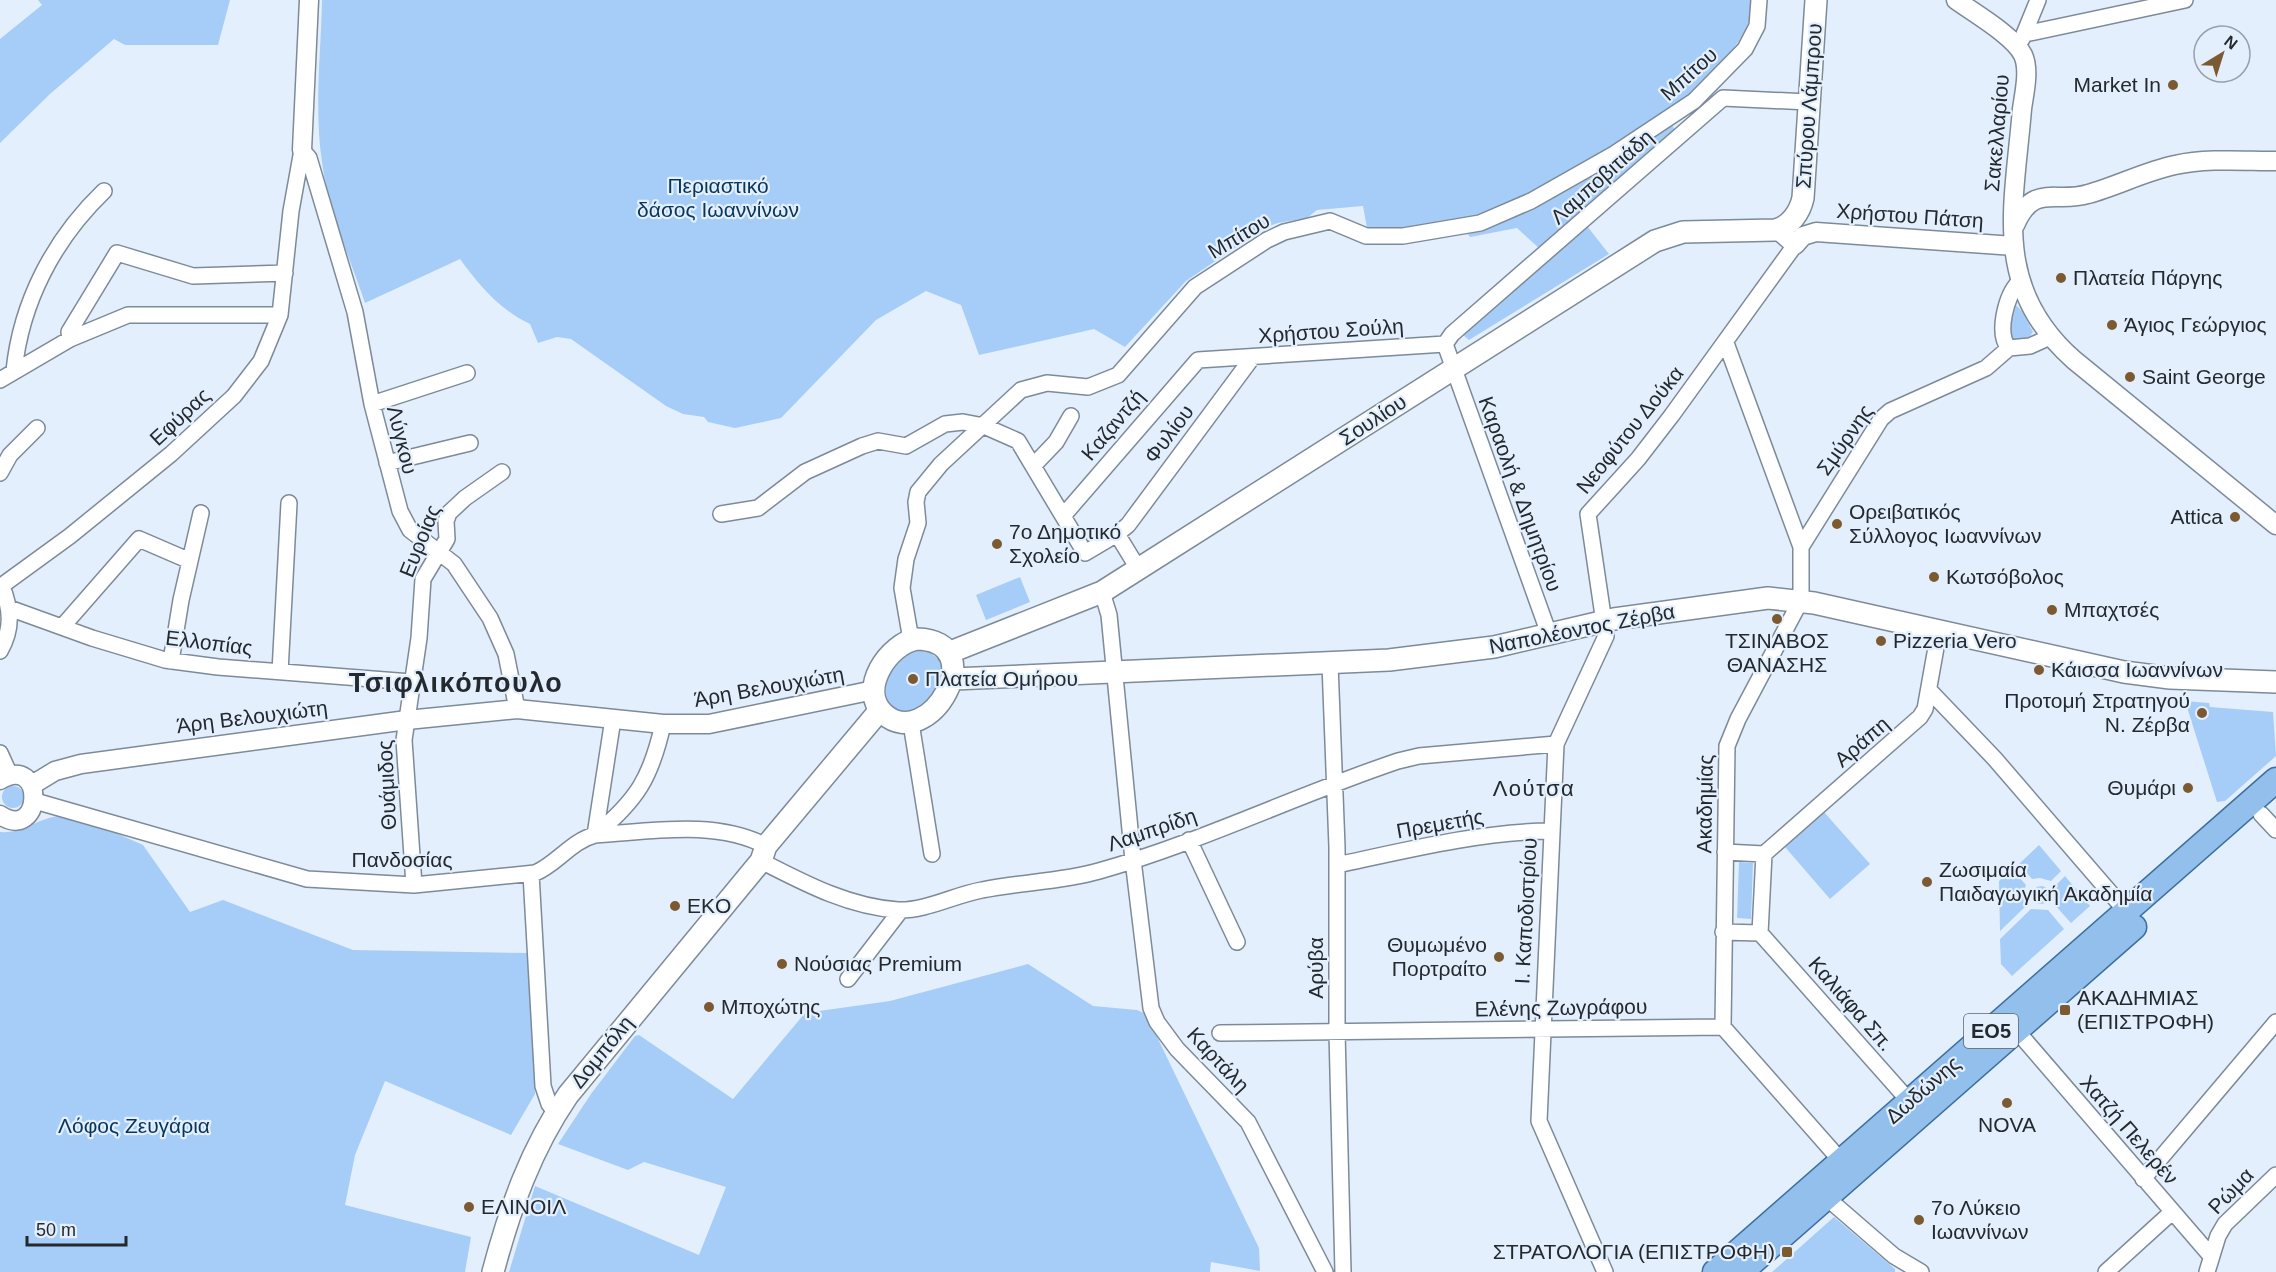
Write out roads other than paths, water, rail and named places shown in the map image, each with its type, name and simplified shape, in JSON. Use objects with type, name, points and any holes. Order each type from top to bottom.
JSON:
[{"type":"main road","name":"Σπύρου Λάμπρου","points":[[1799,211],[1803,198],[1816,0]]},
{"type":"main road","points":[[1778,230],[1790,222],[1799,211]]},
{"type":"main road","name":"Σουλίου","points":[[948,653],[1102,592],[1662,238],[1683,232],[1778,230]]},
{"type":"main road","name":"Ναπολέοντος Ζέρβα","points":[[953,679],[1389,660],[1494,647],[1603,621],[1768,598],[1801,600],[2145,675],[2276,682]]},
{"type":"main road","points":[[911,640],[932,641],[948,653],[953,669],[953,679],[938,703],[924,716],[889,710],[877,676],[885,661],[899,646],[911,640]]},
{"type":"main road","name":"Δομπόλη","points":[[493,1272],[521,1181],[556,1113],[617,1032],[763,854],[777,854],[889,710]]},
{"type":"main road","name":"Δωδώνης","points":[[1716,1272],[2126,911],[2271,803]]},
{"type":"main road","name":"Δωδώνης","points":[[1741,1272],[2017,1031],[2271,803]]},
{"type":"street","points":[[302,150],[309,0]]},
{"type":"street","name":"Μπίτου","points":[[911,640],[902,588],[906,559],[917,527],[917,495],[933,472],[1016,395],[1028,387],[1047,383],[1088,387],[1118,375],[1195,287],[1275,236],[1315,223],[1330,221],[1365,236],[1403,236],[1480,224],[1532,201],[1657,128],[1694,101],[1745,49],[1757,26],[1759,0]]},
{"type":"street","name":"Σακελλαρίου","points":[[1956,0],[2021,41],[2025,77],[2013,238]]},
{"type":"street","points":[[2021,41],[2038,0]]},
{"type":"street","points":[[2021,41],[2185,0]]},
{"type":"street","name":"Λαμποβιτιάδη","points":[[1445,344],[1452,334],[1716,103],[1727,97],[1809,102]]},
{"type":"street","name":"Εφύρας","points":[[0,651],[9,632],[9,608],[1,587],[115,501],[222,407],[261,361],[280,315],[291,211],[302,150]]},
{"type":"street","name":"Λύγκου","points":[[302,150],[309,158],[341,261],[355,312],[372,404],[404,521],[416,536],[440,552],[459,571],[498,630],[510,668],[517,709]]},
{"type":"street","points":[[2276,160],[2201,161],[2174,165],[2090,194],[2037,198],[2026,207],[2013,238],[2019,282],[2030,307],[2050,337],[2074,360],[2276,525]]},
{"type":"street","points":[[0,380],[10,363],[40,280],[58,246],[83,211],[104,191]]},
{"type":"street","points":[[1799,211],[1819,228],[1854,233]]},
{"type":"street","points":[[1778,230],[1795,245]]},
{"type":"street","name":"Χρήστου Πάτση","points":[[1795,245],[1803,236],[1814,233],[2013,238]]},
{"type":"street","name":"Νεοφύτου Δούκα","points":[[1603,621],[1588,514],[1638,459],[1726,343],[1795,245]]},
{"type":"street","points":[[70,339],[69,332],[117,253],[178,273],[201,277],[285,273]]},
{"type":"street","points":[[2019,282],[2011,293],[2003,339],[2009,348],[2030,346],[2050,337]]},
{"type":"street","points":[[10,363],[128,315],[280,315]]},
{"type":"street","points":[[1726,343],[1801,547],[1801,600]]},
{"type":"street","points":[[1445,344],[1452,369]]},
{"type":"street","name":"Χρήστου Σούλη","points":[[1194,362],[1445,344]]},
{"type":"street","name":"Σμύρνης","points":[[1801,547],[1881,418],[1890,411],[1986,368],[2009,348]]},
{"type":"street","name":"Φυλίου","points":[[1063,516],[1085,553],[1128,525],[1252,358]]},
{"type":"street","name":"Καζαντζή","points":[[1063,516],[1194,362]]},
{"type":"street","name":"Καραολή & Δημητρίου","points":[[1452,369],[1549,634]]},
{"type":"street","points":[[372,404],[467,373]]},
{"type":"street","points":[[1033,465],[1056,442],[1071,416]]},
{"type":"street","points":[[721,513],[758,508],[805,472],[875,442],[906,446],[951,422],[984,426],[1018,441],[1063,516]]},
{"type":"street","points":[[0,473],[10,455],[37,428]]},
{"type":"street","points":[[387,463],[470,443]]},
{"type":"street","name":"Ευροίας","points":[[407,720],[419,638],[423,579],[447,539],[446,521],[449,513],[465,498],[502,472]]},
{"type":"street","points":[[280,672],[289,503]]},
{"type":"street","points":[[171,661],[201,513]]},
{"type":"street","points":[[1117,534],[1139,570]]},
{"type":"street","points":[[62,627],[139,539],[190,561]]},
{"type":"street","name":"Καρτάλη","points":[[1102,592],[1109,609],[1113,673],[1132,860],[1146,981],[1153,1015],[1187,1059],[1248,1122],[1325,1272]]},
{"type":"street","name":"Ακαδημίας","points":[[1723,1027],[1728,740],[1801,600]]},
{"type":"street","name":"Ελλοπίας","points":[[9,608],[120,648],[171,661],[411,682]]},
{"type":"street","name":"Ι. Καποδιστρίου","points":[[1603,621],[1606,632],[1604,644],[1556,744],[1550,831],[1539,1113],[1542,1132],[1605,1272]]},
{"type":"street","name":"Αράπη","points":[[1764,854],[1916,722],[1925,709],[1939,631]]},
{"type":"street","name":"Αρύβα","points":[[1330,664],[1337,865],[1337,1032],[1343,1272]]},
{"type":"street","points":[[1929,690],[1995,759],[2126,911]]},
{"type":"street","name":"Άρη Βελουχιώτη","points":[[0,815],[9,819],[21,818],[30,811],[33,793],[55,771],[81,764],[407,720],[517,709],[663,724],[719,723],[889,710]]},
{"type":"street","points":[[889,710],[932,854]]},
{"type":"street","points":[[594,835],[613,719]]},
{"type":"street","name":"Θυάμιδος","points":[[407,720],[404,747],[414,885]]},
{"type":"street","points":[[594,835],[615,818],[644,784],[653,765],[663,724]]},
{"type":"street","name":"Λαμπρίδη","points":[[763,854],[830,894],[861,903],[901,910],[916,908],[981,890],[1084,875],[1189,840],[1334,784],[1410,758],[1556,744]]},
{"type":"street","points":[[0,753],[5,778],[25,778],[33,793]]},
{"type":"street","name":"Πανδοσίας","points":[[33,793],[307,879],[414,885],[531,873],[546,869],[580,841],[594,835],[714,831],[738,834],[763,854]]},
{"type":"street","name":"Πρεμετής","points":[[1337,865],[1450,842],[1528,831],[1550,831]]},
{"type":"street","points":[[1189,840],[1237,942]]},
{"type":"street","points":[[1723,932],[1760,933],[1764,854],[1725,852]]},
{"type":"street","points":[[531,873],[543,1086],[549,1104],[556,1113]]},
{"type":"street","points":[[848,979],[901,910]]},
{"type":"street","name":"Καλιάφα Σπ.","points":[[1760,933],[1910,1102]]},
{"type":"street","points":[[2143,1179],[2276,1022]]},
{"type":"street","points":[[1723,1027],[1842,1162]]},
{"type":"street","name":"Ελένης Ζωγράφου","points":[[1220,1033],[1723,1027]]},
{"type":"street","name":"Χατζή Πελερέν","points":[[2017,1031],[2211,1256]]},
{"type":"street","name":"Ρώμα","points":[[2207,1272],[2211,1256],[2225,1224],[2276,1174]]},
{"type":"street","points":[[1827,1198],[1894,1256],[1922,1272]]},
{"type":"street","points":[[2106,1272],[2172,1212]]},
{"type":"place","name":"Market In","points":[[2173,85]]},
{"type":"place","name":"Πλατεία Πάργης","points":[[2061,278]]},
{"type":"place","name":"Άγιος Γεώργιος","points":[[2112,325]]},
{"type":"place","name":"Saint George","points":[[2130,377]]},
{"type":"place","name":"Attica","points":[[2235,517]]},
{"type":"place","name":"Ορειβατικός Σύλλογος Ιωαννίνων","points":[[1837,524]]},
{"type":"place","name":"7ο Δημοτικό Σχολείο","points":[[997,544]]},
{"type":"place","name":"Κωτσόβολος","points":[[1934,577]]},
{"type":"place","name":"Μπαχτσές","points":[[2052,610]]},
{"type":"place","name":"ΤΣΙΝΑΒΟΣ ΘΑΝΑΣΗΣ","points":[[1777,619]]},
{"type":"place","name":"Pizzeria Vero","points":[[1881,641]]},
{"type":"place","name":"Κάισσα Ιωαννίνων","points":[[2039,670]]},
{"type":"place","name":"Πλατεία Ομήρου","points":[[913,679]]},
{"type":"place","name":"Προτομή Στρατηγού Ν. Ζέρβα","points":[[2202,713]]},
{"type":"place","name":"Θυμάρι","points":[[2188,788]]},
{"type":"place","name":"Ζωσιμαία Παιδαγωγική Ακαδημία","points":[[1927,882]]},
{"type":"place","name":"EKO","points":[[675,906]]},
{"type":"place","name":"Θυμωμένο Πορτραίτο","points":[[1499,957]]},
{"type":"place","name":"Νούσιας Premium","points":[[782,964]]},
{"type":"place","name":"Μποχώτης","points":[[709,1007]]},
{"type":"place","name":"ΑΚΑΔΗΜΙΑΣ (ΕΠΙΣΤΡΟΦΗ)","points":[[2065,1010]]},
{"type":"place","name":"NOVA","points":[[2007,1103]]},
{"type":"place","name":"ΕΛΙΝΟΙΛ","points":[[469,1207]]},
{"type":"place","name":"7ο Λύκειο Ιωαννίνων","points":[[1919,1220]]},
{"type":"place","name":"ΣΤΡΑΤΟΛΟΓΙΑ (ΕΠΙΣΤΡΟΦΗ)","points":[[1787,1252]]},
{"type":"district","name":"Τσιφλικόπουλο","points":[[456,683]]},
{"type":"district","name":"Λούτσα","points":[[1534,788]]},
{"type":"park label","name":"Περιαστικό δάσος Ιωαννίνων","points":[[718,198]]},
{"type":"park label","name":"Λόφος Ζευγάρια","points":[[134,1126]]}]
